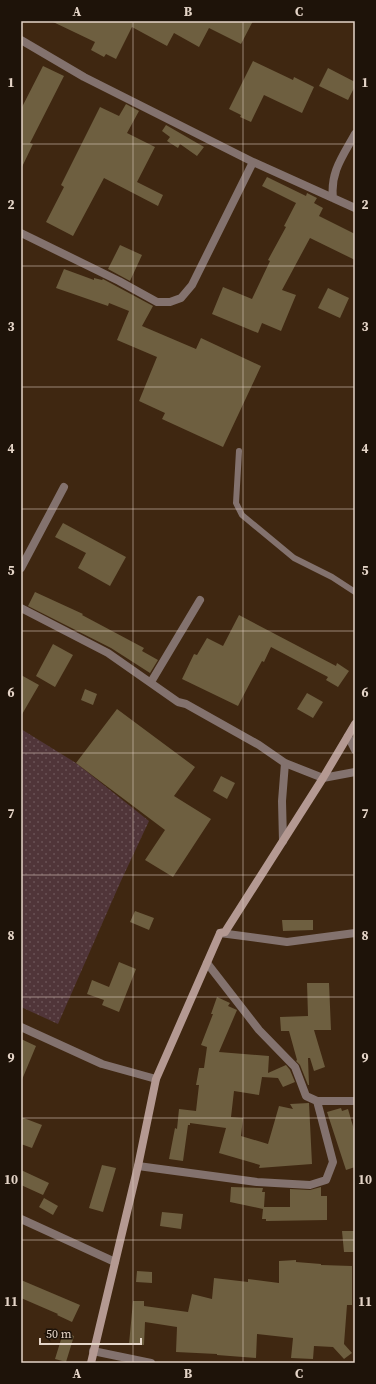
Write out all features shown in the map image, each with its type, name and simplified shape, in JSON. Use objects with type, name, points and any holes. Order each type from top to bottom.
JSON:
[{"type":"main road","points":[[91,1363],[138,1166],[156,1079],[220,933],[225,932],[323,778],[355,724]]},
{"type":"street","points":[[21,40],[84,77],[253,162],[355,208]]},
{"type":"street","points":[[333,198],[332,181],[335,172],[355,134]]},
{"type":"street","points":[[21,233],[118,280],[156,302],[170,302],[181,298],[192,285],[253,162]]},
{"type":"street","points":[[21,568],[64,488]]},
{"type":"street","points":[[151,682],[200,600]]},
{"type":"street","points":[[21,608],[108,653],[178,702],[186,704],[235,731],[285,763],[323,778],[355,772]]},
{"type":"street","points":[[348,736],[355,750]]},
{"type":"street","points":[[283,841],[282,801],[285,763]]},
{"type":"street","points":[[220,933],[288,942],[355,933]]},
{"type":"street","points":[[208,963],[259,1030],[295,1067],[306,1096],[317,1101],[355,1101]]},
{"type":"street","points":[[21,1027],[102,1064],[156,1079]]},
{"type":"street","points":[[138,1166],[257,1182],[310,1185],[326,1180],[333,1162],[317,1101]]},
{"type":"street","points":[[21,1219],[115,1262]]},
{"type":"street","points":[[93,1351],[151,1363]]},
{"type":"lane","points":[[238,452],[236,503],[242,515],[294,558],[332,577],[355,592]]},
{"type":"shaded area","points":[[21,729],[76,763],[149,821],[58,1024],[21,1007]]},
{"type":"building","points":[[51,21],[253,21],[241,44],[209,28],[199,47],[174,33],[167,46],[132,27],[116,59],[106,54],[104,57],[91,50],[95,42]]},
{"type":"building","points":[[253,61],[293,80],[294,77],[314,87],[302,113],[264,95],[251,122],[240,117],[241,115],[229,109]]},
{"type":"building","points":[[43,66],[64,76],[30,143],[33,144],[21,169],[21,109]]},
{"type":"building","points":[[328,68],[355,82],[355,86],[348,100],[319,86]]},
{"type":"building","points":[[126,104],[139,111],[127,133],[155,147],[137,182],[163,195],[158,206],[104,178],[73,236],[46,222],[64,187],[61,185],[100,107],[119,116]]},
{"type":"building","points":[[166,125],[204,147],[197,156],[180,144],[178,148],[167,141],[170,137],[162,131]]},
{"type":"building","points":[[267,177],[306,196],[307,193],[317,198],[314,203],[323,208],[319,216],[355,234],[355,260],[310,238],[282,290],[296,295],[281,331],[262,323],[258,333],[212,314],[223,287],[252,299],[270,261],[268,260],[286,227],[284,226],[296,203],[262,186]]},
{"type":"building","points":[[120,245],[142,255],[130,281],[108,269]]},
{"type":"building","points":[[64,269],[94,280],[94,278],[103,279],[153,306],[142,326],[196,349],[201,338],[261,366],[223,447],[162,419],[165,413],[139,401],[157,357],[117,340],[129,311],[109,303],[108,306],[56,288]]},
{"type":"building","points":[[328,288],[349,298],[340,318],[318,308]]},
{"type":"building","points":[[63,523],[126,557],[110,586],[78,568],[86,553],[55,537]]},
{"type":"building","points":[[35,592],[83,614],[82,615],[144,648],[142,651],[158,660],[150,673],[111,648],[28,606]]},
{"type":"building","points":[[239,615],[336,666],[337,663],[349,671],[338,687],[326,680],[328,677],[271,647],[264,662],[262,661],[238,706],[182,679],[194,654],[197,655],[207,638],[223,646]]},
{"type":"building","points":[[53,644],[73,655],[55,687],[36,676]]},
{"type":"building","points":[[21,675],[39,685],[21,716]]},
{"type":"building","points":[[85,689],[97,694],[93,705],[81,700]]},
{"type":"building","points":[[307,693],[323,702],[313,718],[297,709]]},
{"type":"building","points":[[117,709],[195,767],[174,796],[211,819],[173,877],[145,860],[165,830],[76,763]]},
{"type":"building","points":[[221,776],[235,783],[227,799],[213,791]]},
{"type":"building","points":[[135,911],[154,918],[149,930],[130,922]]},
{"type":"building","points":[[282,920],[313,920],[313,930],[283,931]]},
{"type":"building","points":[[119,962],[136,969],[119,1012],[102,1005],[104,1000],[87,994],[92,980],[109,987]]},
{"type":"building","points":[[307,983],[329,983],[331,1030],[314,1030],[325,1067],[314,1071],[310,1058],[308,1058],[309,1085],[300,1065],[296,1061],[297,1060],[289,1031],[281,1031],[280,1017],[308,1016]]},
{"type":"building","points":[[217,997],[230,1003],[228,1006],[237,1010],[219,1052],[269,1056],[268,1073],[286,1065],[295,1082],[283,1087],[278,1078],[262,1077],[259,1095],[234,1091],[231,1117],[243,1118],[241,1136],[268,1144],[279,1106],[293,1109],[290,1104],[309,1103],[312,1164],[259,1168],[260,1165],[219,1153],[226,1128],[190,1123],[190,1125],[188,1125],[183,1161],[169,1159],[175,1128],[177,1129],[179,1109],[196,1111],[199,1085],[196,1085],[199,1068],[204,1068],[207,1047],[201,1045],[213,1014],[211,1014]]},
{"type":"building","points":[[21,1039],[36,1046],[21,1082]]},
{"type":"building","points":[[341,1108],[342,1111],[348,1109],[355,1133],[355,1167],[346,1170],[327,1112]]},
{"type":"building","points":[[21,1117],[42,1125],[32,1148],[21,1144]]},
{"type":"building","points":[[102,1165],[116,1168],[103,1212],[89,1208]]},
{"type":"building","points":[[21,1170],[49,1183],[43,1195],[21,1185]]},
{"type":"building","points":[[231,1187],[263,1188],[262,1192],[265,1192],[264,1207],[290,1207],[290,1189],[310,1190],[321,1187],[321,1196],[327,1196],[327,1220],[266,1221],[266,1219],[262,1219],[263,1209],[230,1202]]},
{"type":"building","points":[[44,1198],[58,1206],[53,1215],[39,1207]]},
{"type":"building","points":[[162,1212],[183,1214],[181,1229],[160,1226]]},
{"type":"building","points":[[342,1231],[355,1231],[355,1252],[344,1252]]},
{"type":"building","points":[[296,1260],[296,1262],[321,1265],[352,1266],[352,1305],[347,1305],[344,1344],[352,1353],[344,1359],[333,1347],[314,1346],[313,1359],[291,1358],[293,1338],[257,1334],[256,1358],[176,1352],[177,1327],[145,1322],[144,1345],[129,1344],[133,1301],[144,1301],[144,1306],[188,1312],[192,1294],[212,1299],[214,1278],[248,1282],[248,1279],[279,1283],[279,1261]]},
{"type":"building","points":[[137,1271],[152,1272],[152,1283],[136,1282]]},
{"type":"building","points":[[21,1280],[80,1305],[72,1322],[57,1315],[58,1314],[21,1298]]},
{"type":"building","points":[[63,1333],[74,1336],[66,1362],[55,1359]]}]
